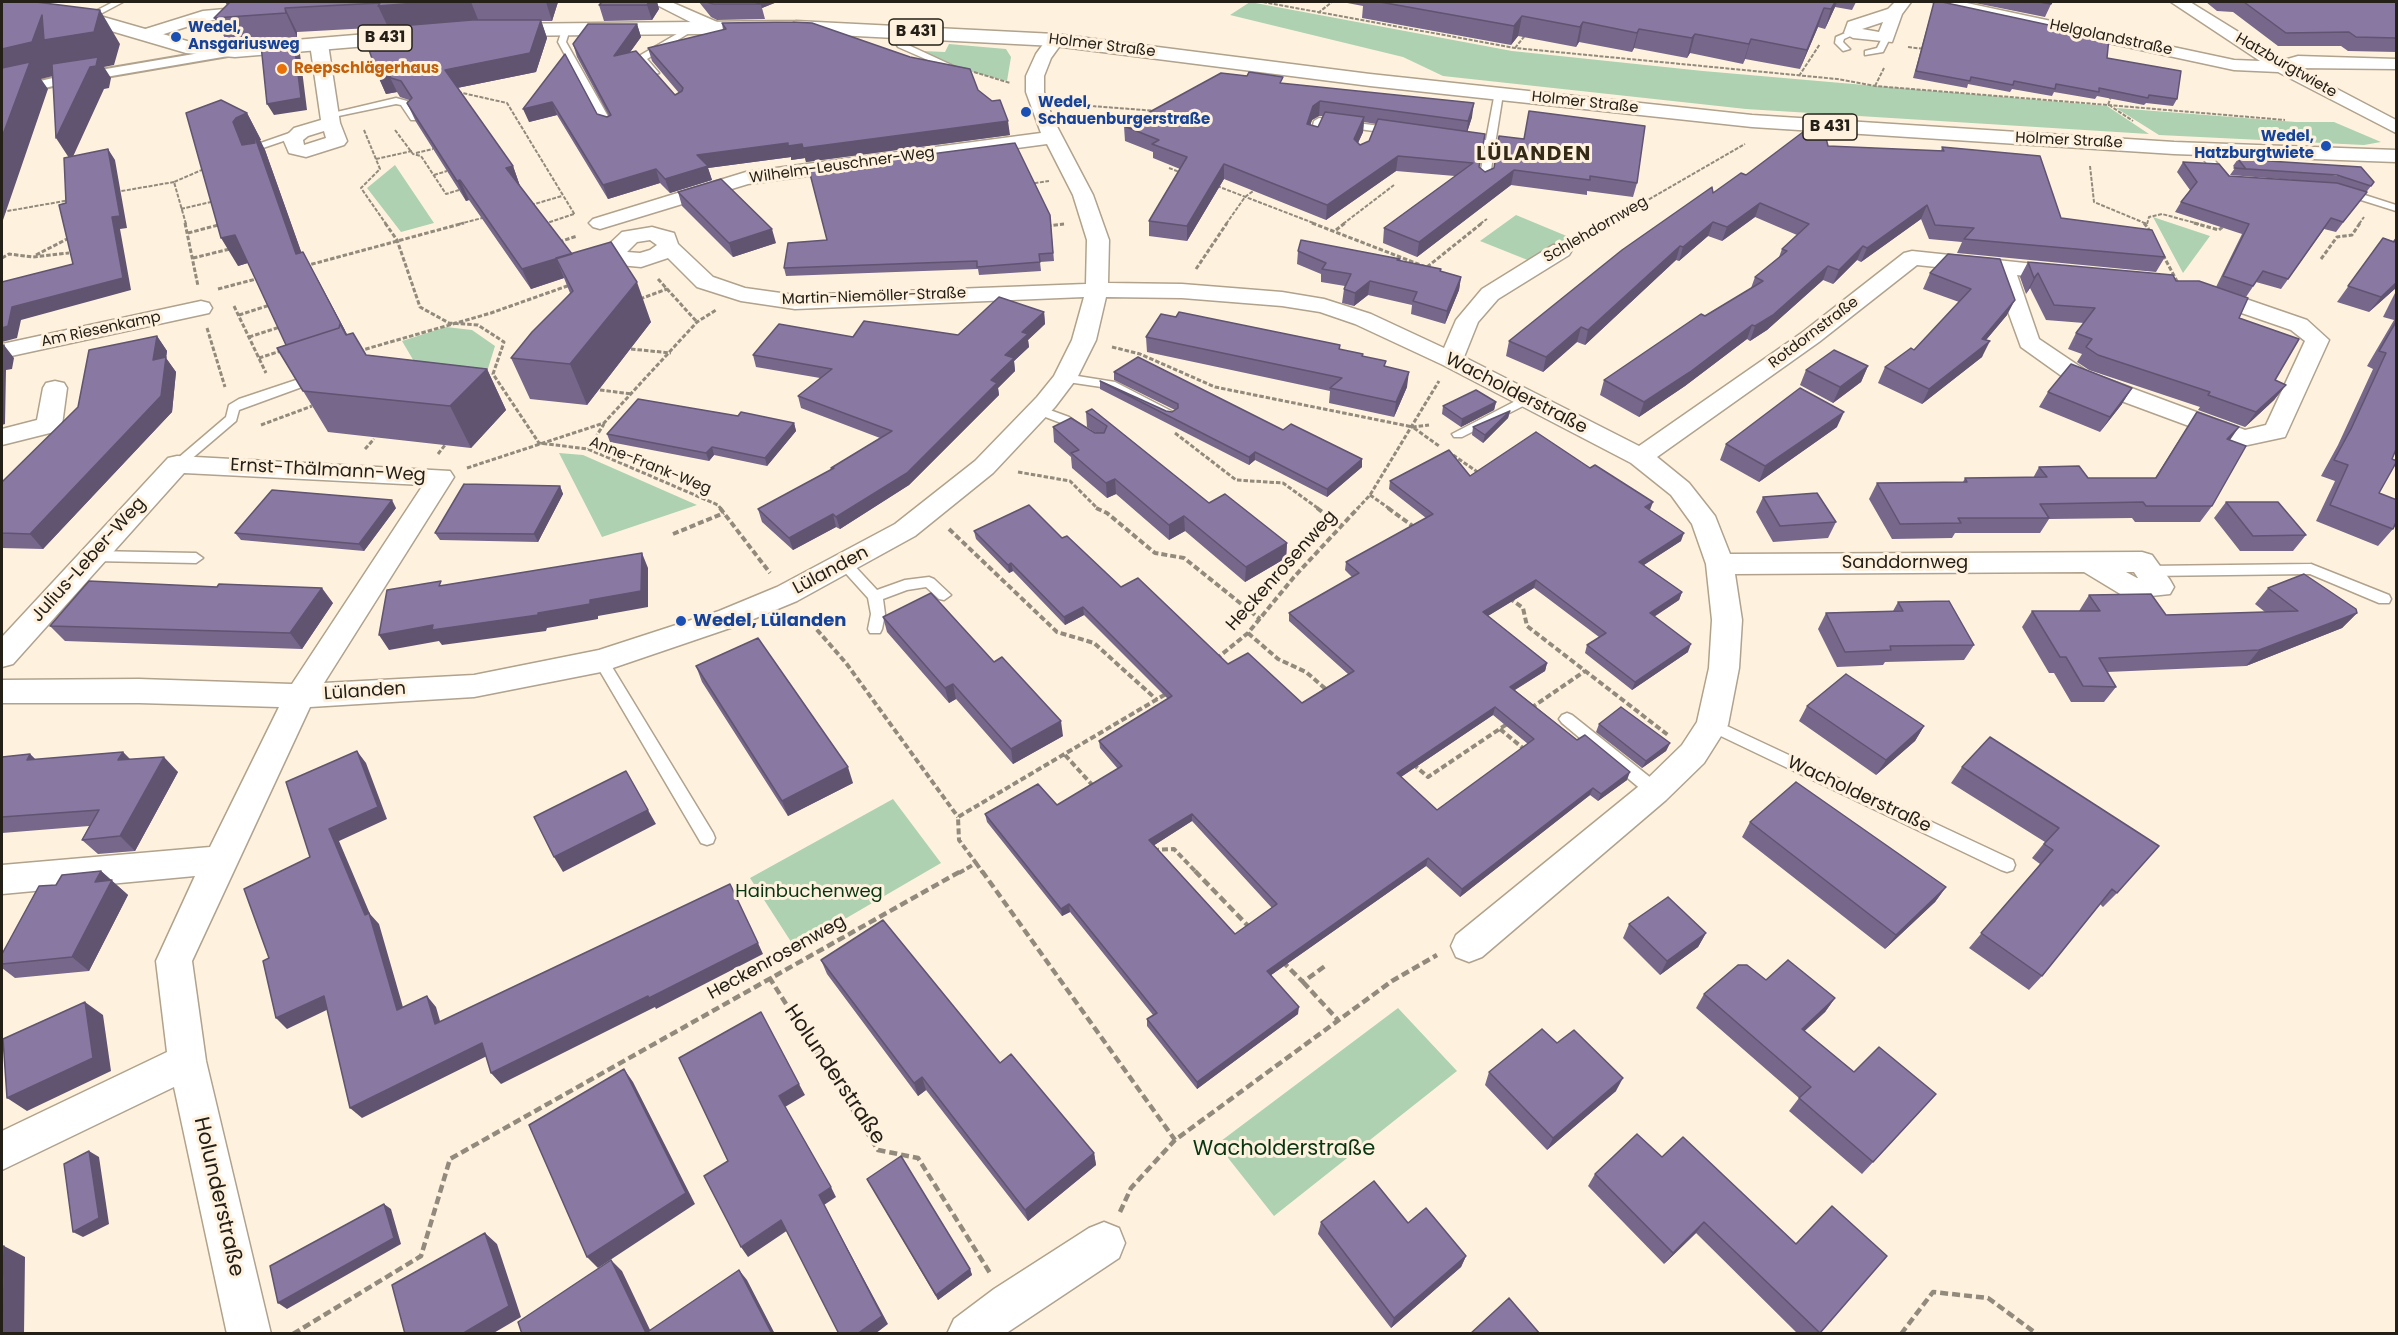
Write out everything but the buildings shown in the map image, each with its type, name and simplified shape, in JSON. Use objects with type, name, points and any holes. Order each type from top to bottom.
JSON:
[{"type":"main road","name":"B 431","points":[[2,14],[50,13],[86,18],[186,47],[235,51],[434,34]]},
{"type":"main road","name":"Holmer Straße","points":[[718,29],[776,27],[1055,40],[1498,94],[1752,121],[2200,149],[2397,156]]},
{"type":"main road","name":"B 431","points":[[479,30],[718,29]]},
{"type":"street","points":[[659,2],[718,29]]},
{"type":"street","name":"Helgolandstraße","points":[[1941,2],[2234,65],[2282,67]]},
{"type":"street","name":"Hatzburgtwiete","points":[[2179,2],[2282,67],[2397,127]]},
{"type":"street","points":[[1898,7],[1885,41],[1846,40],[1854,26],[1898,7]]},
{"type":"street","points":[[145,34],[203,16],[276,10]]},
{"type":"street","points":[[1036,97],[1035,76],[1042,58],[1055,40]]},
{"type":"street","points":[[302,132],[292,139],[296,149],[306,151],[337,141],[330,119],[320,44]]},
{"type":"street","points":[[2,94],[53,82],[235,51]]},
{"type":"street","points":[[2282,67],[2298,61],[2397,64]]},
{"type":"street","name":"Lülanden","points":[[2,691],[139,691],[300,696],[474,686],[601,661],[729,618],[787,594],[905,530],[984,467],[1039,410],[1065,378],[1082,344],[1097,290],[1098,240],[1073,177],[1036,97]]},
{"type":"street","name":"Wilhelm-Leuschner-Weg","points":[[600,223],[746,178],[1053,137]]},
{"type":"street","points":[[641,260],[658,255],[660,240],[649,208]]},
{"type":"street","name":"Martin-Niemöller-Straße","points":[[660,240],[705,282],[741,294],[795,302],[1097,290]]},
{"type":"street","name":"Schlehdornweg","points":[[1451,360],[1467,320],[1490,294],[1562,250]]},
{"type":"street","name":"Rotdornstraße","points":[[1640,457],[1811,337],[1912,258],[2084,275]]},
{"type":"street","points":[[2003,267],[2029,342],[2079,377],[2243,438],[2276,431],[2317,340],[2299,325],[2178,283]]},
{"type":"street","name":"Wacholderstraße","points":[[1097,290],[1182,291],[1282,299],[1324,306],[1363,318],[1451,360],[1640,457],[1680,489],[1705,522],[1720,564],[1727,620],[1724,668],[1712,725],[1693,754],[1655,791],[1469,946]]},
{"type":"street","name":"Am Riesenkamp","points":[[2,351],[200,301]]},
{"type":"street","points":[[2,437],[49,425],[55,388]]},
{"type":"street","name":"Ernst-Thälmann-Weg","points":[[177,464],[441,477]]},
{"type":"street","name":"Julius-Leber-Weg","points":[[2,656],[177,464]]},
{"type":"street","name":"Holunderstraße","points":[[249,1334],[187,1061],[174,961],[219,860],[300,696],[441,477]]},
{"type":"street","name":"Sanddornweg","points":[[1720,564],[2090,563],[2132,588],[2160,587],[2148,570]]},
{"type":"street","points":[[2,879],[219,860]]},
{"type":"street","points":[[2,1151],[187,1061]]},
{"type":"street","points":[[969,1334],[1009,1304],[1104,1243]]},
{"type":"lane","points":[[86,18],[119,2]]},
{"type":"lane","points":[[566,30],[562,42],[609,127]]},
{"type":"lane","points":[[665,85],[642,58],[690,30]]},
{"type":"lane","points":[[892,31],[902,45],[956,69]]},
{"type":"lane","points":[[1868,53],[1880,50],[1885,41]]},
{"type":"lane","points":[[1484,182],[1498,94]]},
{"type":"lane","points":[[330,119],[355,110],[396,101],[404,104],[414,118]]},
{"type":"lane","points":[[1313,138],[1319,121],[1370,132],[1407,133]]},
{"type":"lane","points":[[263,169],[255,148],[302,132]]},
{"type":"lane","points":[[1454,139],[1490,144]]},
{"type":"lane","points":[[2200,149],[2227,182],[2236,183]]},
{"type":"lane","points":[[2332,188],[2397,208]]},
{"type":"lane","points":[[177,464],[232,418],[233,408],[243,402],[326,374]]},
{"type":"lane","points":[[1065,378],[1111,385],[1172,414]]},
{"type":"lane","points":[[1458,434],[1527,399]]},
{"type":"lane","points":[[1039,410],[1065,420],[1092,437]]},
{"type":"lane","points":[[93,556],[196,558]]},
{"type":"lane","points":[[845,564],[875,596],[878,614],[875,629]]},
{"type":"lane","points":[[2148,570],[2311,569],[2384,599]]},
{"type":"lane","points":[[875,596],[905,585],[929,582],[944,596]]},
{"type":"lane","points":[[601,661],[707,838]]},
{"type":"lane","points":[[1567,719],[1655,791]]},
{"type":"lane","name":"Wacholderstraße","points":[[1712,725],[2007,865]]},
{"type":"path","points":[[1263,2],[1318,14],[1515,48],[1799,76],[1875,86],[2285,120]]},
{"type":"path","points":[[1318,14],[1332,2]]},
{"type":"path","points":[[1453,38],[1459,31]]},
{"type":"path","points":[[1515,48],[1527,32]]},
{"type":"path","points":[[1799,76],[1822,40],[1846,40]]},
{"type":"path","points":[[1885,41],[1930,50]]},
{"type":"path","points":[[2109,105],[2117,77],[2127,72],[2135,43]]},
{"type":"path","points":[[956,69],[986,75],[1036,97],[1164,112]]},
{"type":"path","points":[[396,101],[448,90],[507,103],[562,196],[580,221]]},
{"type":"path","points":[[381,105],[398,136],[403,137],[413,152],[421,156],[446,194],[459,190]]},
{"type":"path","points":[[355,110],[380,169],[361,188],[397,240],[420,307],[449,323],[478,325],[504,342],[493,374],[539,443]]},
{"type":"path","points":[[1131,114],[1134,110]]},
{"type":"path","name":"Schlehdornweg","points":[[1562,250],[1756,137],[1752,121]]},
{"type":"path","points":[[2088,142],[2094,202],[2147,224],[2157,243]]},
{"type":"path","points":[[376,159],[433,149]]},
{"type":"path","points":[[1169,168],[1190,176]]},
{"type":"path","points":[[105,194],[174,182],[204,169]]},
{"type":"path","points":[[434,175],[447,171]]},
{"type":"path","points":[[1020,186],[1073,177]]},
{"type":"path","points":[[174,182],[188,233],[200,301],[233,408]]},
{"type":"path","points":[[1212,184],[1335,230],[1437,272]]},
{"type":"path","points":[[1182,291],[1245,197],[1263,184]]},
{"type":"path","points":[[1335,230],[1394,185]]},
{"type":"path","points":[[529,205],[562,196]]},
{"type":"path","points":[[2,212],[71,200]]},
{"type":"path","points":[[181,209],[218,200]]},
{"type":"path","points":[[2321,259],[2337,237],[2352,235],[2374,201]]},
{"type":"path","points":[[298,267],[496,214]]},
{"type":"path","points":[[542,225],[574,214]]},
{"type":"path","points":[[2147,224],[2149,217],[2162,214],[2219,230],[2224,228],[2230,219]]},
{"type":"path","points":[[1426,267],[1487,219]]},
{"type":"path","points":[[1046,226],[1091,220]]},
{"type":"path","points":[[188,233],[225,223]]},
{"type":"path","points":[[556,243],[578,236]]},
{"type":"path","points":[[33,257],[67,239]]},
{"type":"path","points":[[193,258],[233,248]]},
{"type":"path","points":[[9,254],[10,249]]},
{"type":"path","points":[[2,258],[9,254],[33,257],[69,253]]},
{"type":"path","points":[[2162,254],[2178,283]]},
{"type":"path","points":[[641,260],[697,322]]},
{"type":"path","points":[[200,301],[265,276]]},
{"type":"path","points":[[348,354],[449,323],[491,313],[577,283]]},
{"type":"path","points":[[636,300],[667,289]]},
{"type":"path","name":"Ernst-Thälmann-Weg","points":[[441,477],[604,423],[671,353],[697,322],[741,294]]},
{"type":"path","points":[[239,315],[270,305]]},
{"type":"path","points":[[234,306],[269,379]]},
{"type":"path","points":[[249,337],[280,327]]},
{"type":"path","points":[[1082,344],[1140,354],[1186,376],[1227,390],[1413,427],[1429,425]]},
{"type":"path","points":[[259,358],[290,348]]},
{"type":"path","points":[[631,349],[671,353]]},
{"type":"path","name":"Heckenrosenweg","points":[[1206,666],[1248,633],[1370,495],[1413,427],[1451,360]]},
{"type":"path","points":[[600,390],[633,394]]},
{"type":"path","points":[[1221,397],[1227,390]]},
{"type":"path","points":[[261,425],[312,406]]},
{"type":"path","points":[[1172,414],[1173,431],[1236,480],[1283,483],[1342,526]]},
{"type":"path","points":[[588,449],[604,423]]},
{"type":"path","points":[[1413,427],[1487,479]]},
{"type":"path","points":[[1177,434],[1185,429]]},
{"type":"path","name":"Anne-Frank-Weg","points":[[539,443],[588,449],[718,505],[787,594]]},
{"type":"path","points":[[984,467],[1070,481],[1096,509],[1107,513],[1155,553],[1184,558],[1260,618]]},
{"type":"path","points":[[1370,495],[1418,530]]},
{"type":"path","points":[[930,510],[997,577],[1007,582],[1057,632],[1094,643],[1156,699]]},
{"type":"path","points":[[673,534],[724,513]]},
{"type":"path","points":[[787,594],[846,663],[958,817],[959,840],[1175,1140]]},
{"type":"path","points":[[1504,594],[1523,608],[1527,626],[1693,754]]},
{"type":"path","points":[[1248,633],[1278,660],[1306,672],[1332,694]]},
{"type":"path","points":[[1526,711],[1585,671]]},
{"type":"path","points":[[958,817],[1173,690]]},
{"type":"path","points":[[1411,762],[1428,777],[1509,723]]},
{"type":"path","points":[[1500,729],[1526,751]]},
{"type":"path","points":[[1065,755],[1097,790]]},
{"type":"path","points":[[1145,842],[1154,850],[1174,849],[1254,932]]},
{"type":"path","name":"Heckenrosenweg","points":[[293,1334],[421,1256],[450,1159],[976,863]]},
{"type":"path","points":[[1104,1243],[1131,1188],[1175,1140],[1392,981],[1441,953]]},
{"type":"path","points":[[1279,957],[1338,1020]]},
{"type":"path","points":[[1303,982],[1325,966]]},
{"type":"path","name":"Holunderstraße","points":[[770,977],[878,1150],[918,1158],[1009,1304]]},
{"type":"path","points":[[1901,1334],[1933,1292],[1988,1298],[2037,1334]]},
{"type":"green space","points":[[1250,2],[1512,51],[1703,71],[2107,106],[2149,134],[1746,109],[1443,76],[1403,57],[1230,15]]},
{"type":"green space","points":[[949,44],[1006,49],[1011,57],[1007,81],[961,69],[923,51],[945,52]]},
{"type":"green space","points":[[2116,108],[2296,122],[2334,122],[2381,142],[2364,145],[2159,135]]},
{"type":"green space","points":[[395,165],[434,223],[401,232],[367,188]]},
{"type":"green space","points":[[1516,215],[1569,237],[1530,261],[1480,241]]},
{"type":"green space","points":[[2153,217],[2210,236],[2183,273]]},
{"type":"green space","points":[[446,327],[472,330],[495,346],[486,375],[422,375],[402,341]]},
{"type":"green space","points":[[559,453],[583,455],[697,505],[602,537]]},
{"type":"green space","name":"Hainbuchenweg","points":[[893,799],[941,863],[795,948],[750,878]]},
{"type":"green space","name":"Wacholderstraße","points":[[1398,1008],[1457,1071],[1274,1216],[1217,1144]]},
{"type":"place","name":"Wedel, Ansgariusweg","points":[[176,37]]},
{"type":"place","name":"Reepschlägerhaus","points":[[282,69]]},
{"type":"place","name":"Wedel, Schauenburgerstraße","points":[[1026,112]]},
{"type":"place","name":"Wedel, Hatzburgtwiete","points":[[2326,146]]},
{"type":"place","name":"Wedel, Lülanden","points":[[681,621]]},
{"type":"district","name":"LÜLANDEN","points":[[1534,155]]}]
